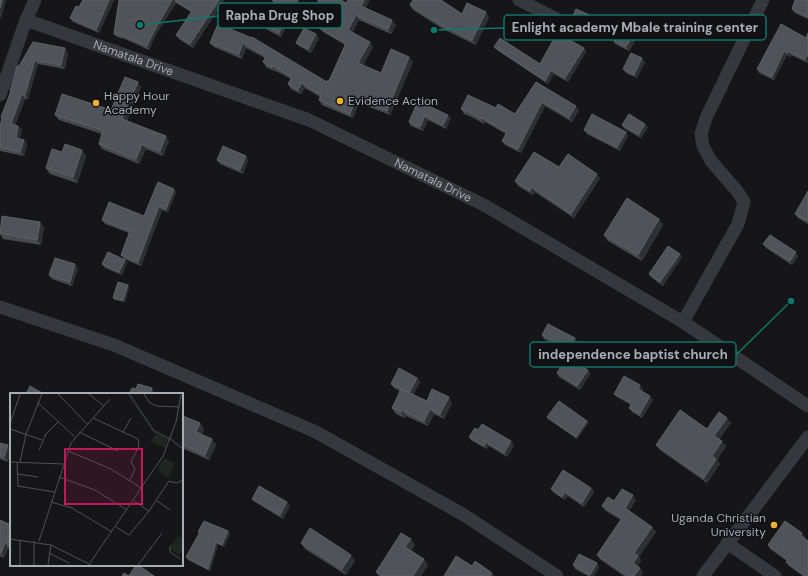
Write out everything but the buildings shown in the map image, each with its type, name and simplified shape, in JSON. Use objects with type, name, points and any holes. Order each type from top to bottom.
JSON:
[{"type":"street","points":[[0,95],[26,20],[35,0]]},
{"type":"street","points":[[520,0],[561,21]]},
{"type":"street","points":[[683,322],[738,224],[742,212],[744,202],[738,192],[711,161],[703,146],[701,134],[706,118],[763,0]]},
{"type":"street","name":"Namatala Drive","points":[[26,20],[309,120],[484,204],[683,322],[808,406]]},
{"type":"street","points":[[0,308],[114,345],[316,432],[464,514],[557,576]]},
{"type":"street","points":[[703,576],[808,437]]},
{"type":"street","points":[[727,543],[775,576]]},
{"type":"place","name":"Rapha Drug Shop","points":[[140,25]]},
{"type":"place","name":"Enlight academy Mbale training center","points":[[434,30]]},
{"type":"place","name":"Evidence Action","points":[[340,101]]},
{"type":"place","name":"Happy Hour Academy","points":[[96,103]]},
{"type":"place","name":"independence baptist church","points":[[791,301]]},
{"type":"place","name":"Uganda Christian University","points":[[774,525]]}]
